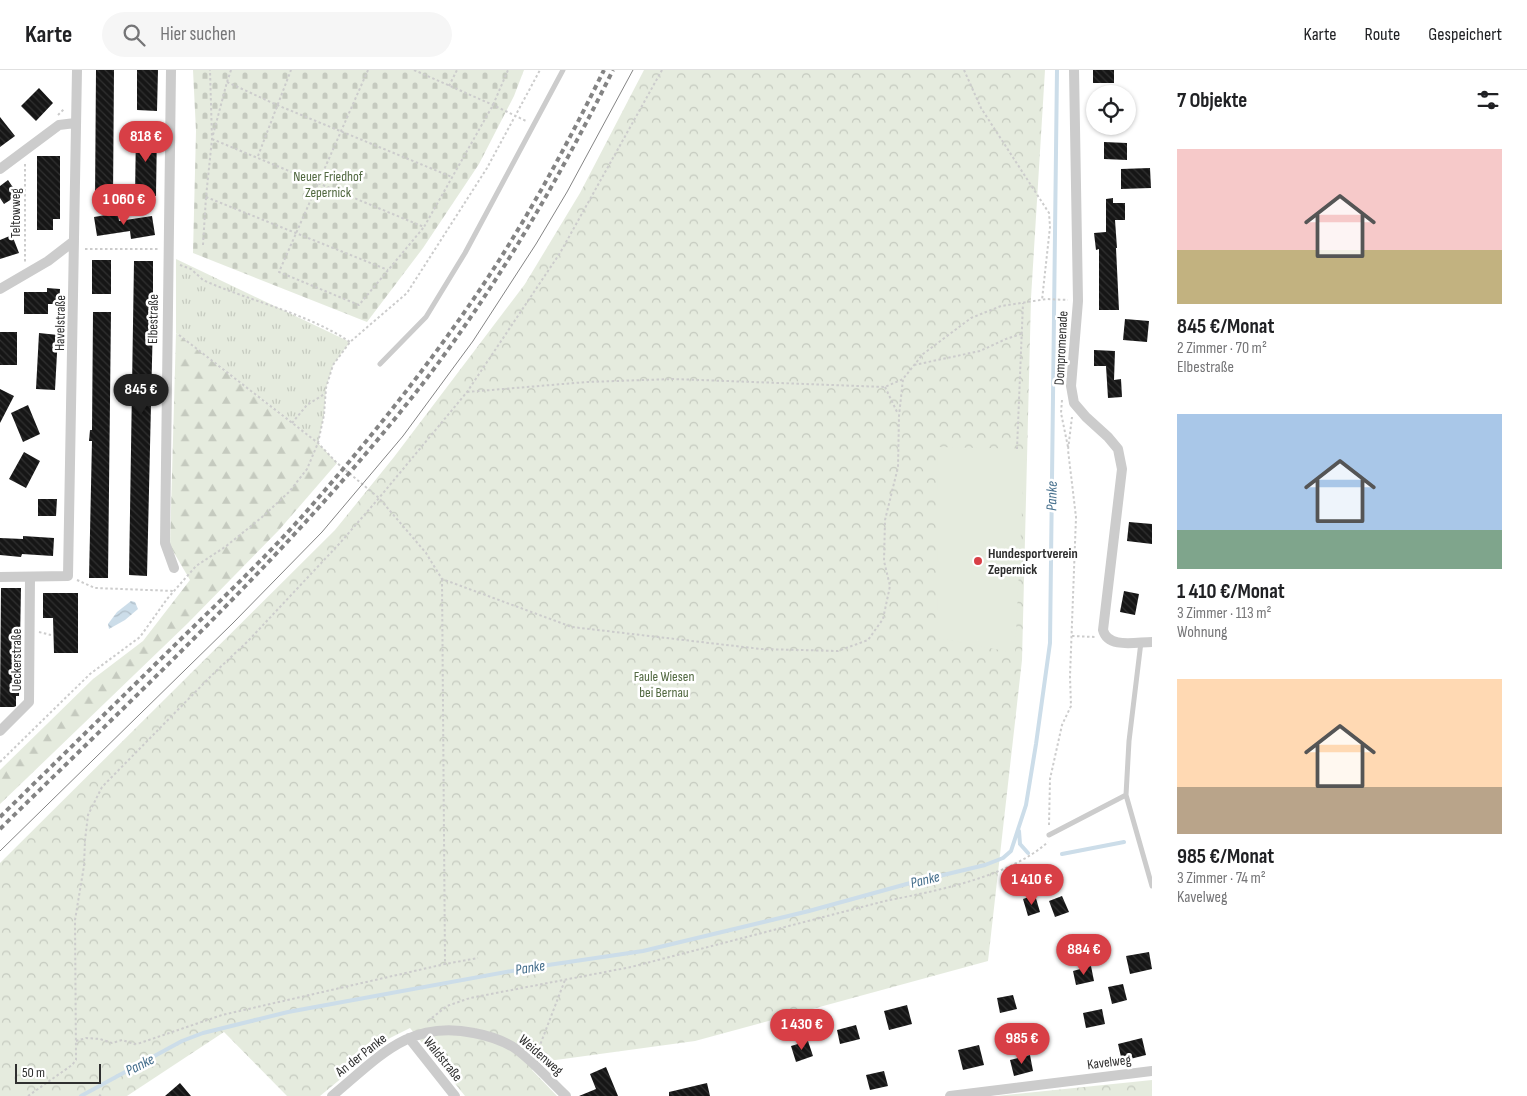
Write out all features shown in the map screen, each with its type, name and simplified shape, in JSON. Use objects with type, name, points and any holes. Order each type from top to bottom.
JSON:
[{"type":"street","name":"Havelstraße","points":[[68,576],[77,70]]},
{"type":"street","name":"Elbestraße","points":[[171,70],[165,543],[174,568]]},
{"type":"street","name":"Dompromenade","points":[[1074,70],[1078,300],[1071,386],[1074,403],[1118,448],[1122,469],[1103,630],[1105,637]]},
{"type":"street","points":[[0,169],[59,125],[75,123]]},
{"type":"street","points":[[0,289],[74,245]]},
{"type":"street","points":[[0,577],[68,576]]},
{"type":"street","name":"Ueckerstraße","points":[[0,731],[29,702],[30,577]]},
{"type":"street","points":[[1105,637],[1112,642],[1152,642]]},
{"type":"street","name":"Weidenweg","points":[[412,1037],[427,1031],[450,1030],[489,1036],[505,1042],[518,1050],[566,1096]]},
{"type":"street","name":"An der Panke","points":[[332,1096],[394,1045],[412,1037]]},
{"type":"street","name":"Waldstraße","points":[[412,1037],[455,1096]]},
{"type":"street","name":"Kavelweg","points":[[950,1096],[1152,1071]]},
{"type":"lane","points":[[380,364],[426,316],[465,253],[563,70]]},
{"type":"lane","points":[[1141,642],[1129,741],[1126,795],[1152,886]]},
{"type":"lane","points":[[1049,835],[1126,795]]},
{"type":"path","points":[[204,245],[206,197],[212,139],[210,70]]},
{"type":"path","points":[[212,139],[226,82],[231,70]]},
{"type":"path","points":[[257,157],[291,70]]},
{"type":"path","points":[[368,70],[279,272],[359,305],[424,227],[493,104],[508,70]]},
{"type":"path","points":[[414,70],[493,104],[533,125]]},
{"type":"path","points":[[449,86],[457,70]]},
{"type":"path","points":[[0,762],[90,674],[140,637],[175,590],[196,566],[261,518],[288,492],[307,469],[318,443],[324,415],[326,393],[333,365],[350,342],[407,293],[487,168],[540,70]]},
{"type":"path","points":[[28,1096],[72,1066],[76,1060],[75,920],[84,866],[88,815],[102,787],[248,641],[379,498],[467,392],[560,253],[662,70]]},
{"type":"path","points":[[964,70],[981,108],[1049,213],[1050,227],[1042,300]]},
{"type":"path","points":[[226,82],[452,178]]},
{"type":"path","points":[[212,139],[424,227]]},
{"type":"path","name":"Teltowweg","points":[[25,152],[25,275]]},
{"type":"path","points":[[206,197],[388,270]]},
{"type":"path","points":[[74,245],[168,249]]},
{"type":"path","points":[[168,260],[191,269],[202,280],[336,332],[350,342]]},
{"type":"path","points":[[467,392],[587,382],[673,379],[885,387],[903,379],[924,354],[971,318],[1001,306],[1046,299],[1066,300]]},
{"type":"path","points":[[1017,449],[1023,303]]},
{"type":"path","points":[[167,326],[318,443],[337,463],[379,498],[426,553],[442,579],[445,964]]},
{"type":"path","points":[[914,366],[980,351],[1021,334]]},
{"type":"path","points":[[442,579],[572,627],[762,649],[838,651],[868,640],[883,619],[890,586],[884,561],[885,520],[898,467],[899,416],[903,379]]},
{"type":"path","points":[[885,387],[899,416]]},
{"type":"path","points":[[292,423],[307,405],[326,393]]},
{"type":"path","points":[[412,1037],[448,1006],[470,998],[632,967],[886,901],[921,894],[994,873],[1038,850],[1048,842],[1050,780],[1062,725],[1072,700],[1070,676],[1076,517],[1068,450],[1074,403]]},
{"type":"path","points":[[68,576],[95,588],[175,590]]},
{"type":"path","points":[[1072,636],[1105,637]]},
{"type":"path","points":[[76,1041],[86,1038],[100,1038],[112,1043],[122,1040],[134,1044],[140,1043],[222,1015],[478,958]]},
{"type":"path","points":[[533,1064],[566,979]]},
{"type":"green space","name":"Neuer Friedhof Zepernick","points":[[193,70],[524,70],[514,96],[479,164],[423,248],[367,322],[193,253],[196,131]]},
{"type":"green space","name":"Faule Wiesen bei Bernau","points":[[644,70],[1045,70],[1031,298],[1022,660],[988,961],[695,1041],[541,1062],[532,1070],[557,1096],[465,1096],[410,1028],[390,1038],[320,1096],[287,1096],[224,1032],[127,1096],[0,1096],[0,863],[335,530],[394,457],[525,284],[580,193]]},
{"type":"green space","points":[[176,259],[350,342],[333,365],[326,388],[324,415],[318,443],[176,333]]},
{"type":"green space","points":[[176,333],[318,443],[337,463],[279,530],[188,623],[0,804],[0,770],[93,679],[143,641],[190,580],[170,546]]},
{"type":"green space","name":"Hundesportverein Zepernick","points":[[937,447],[1025,449],[1015,653],[938,638]]},
{"type":"green space","points":[[1152,1080],[1152,1096],[996,1096]]},
{"type":"water","points":[[131,601],[135,602],[138,609],[125,620],[109,629],[108,624],[117,612]]},
{"type":"building","points":[[96,70],[114,70],[113,198],[95,199]]},
{"type":"building","points":[[137,70],[158,70],[157,111],[137,110]]},
{"type":"building","points":[[1093,70],[1114,70],[1114,83],[1093,83]]},
{"type":"building","points":[[39,88],[53,103],[36,121],[21,106]]},
{"type":"building","points":[[0,117],[15,136],[0,147]]},
{"type":"building","points":[[136,130],[157,130],[156,196],[135,196]]},
{"type":"building","points":[[1104,142],[1127,143],[1127,160],[1104,159]]},
{"type":"building","points":[[37,156],[60,156],[60,219],[53,219],[53,230],[37,230]]},
{"type":"building","points":[[1150,168],[1151,188],[1121,189],[1121,169]]},
{"type":"building","points":[[8,180],[18,195],[4,204],[0,198],[0,186]]},
{"type":"building","points":[[1113,198],[1113,203],[1125,203],[1125,220],[1115,220],[1119,310],[1099,310],[1099,249],[1096,250],[1094,233],[1106,232],[1106,199]]},
{"type":"building","points":[[118,213],[119,221],[152,216],[155,235],[131,239],[130,231],[97,236],[94,217]]},
{"type":"building","points":[[12,235],[19,253],[0,259],[0,240]]},
{"type":"building","points":[[92,260],[111,260],[111,294],[92,294]]},
{"type":"building","points":[[134,261],[153,261],[147,576],[129,575]]},
{"type":"building","points":[[47,288],[60,289],[59,304],[48,304],[48,314],[24,314],[24,292],[47,292]]},
{"type":"building","points":[[93,312],[111,312],[108,578],[89,578],[92,441],[89,441],[90,430],[92,430]]},
{"type":"building","points":[[1125,319],[1149,321],[1147,342],[1123,340]]},
{"type":"building","points":[[0,332],[17,332],[17,365],[0,365]]},
{"type":"building","points":[[39,333],[58,335],[55,390],[36,389]]},
{"type":"building","points":[[1094,350],[1115,351],[1114,380],[1121,379],[1122,397],[1108,398],[1106,366],[1094,366]]},
{"type":"building","points":[[0,389],[14,396],[0,423]]},
{"type":"building","points":[[28,405],[40,434],[23,442],[11,413]]},
{"type":"building","points":[[24,452],[40,461],[26,488],[9,479]]},
{"type":"building","points":[[38,499],[57,499],[56,516],[38,516]]},
{"type":"building","points":[[1129,522],[1152,524],[1152,544],[1127,541]]},
{"type":"building","points":[[23,536],[54,538],[53,556],[22,554],[21,557],[0,555],[0,538],[23,539]]},
{"type":"building","points":[[1,588],[21,588],[19,696],[16,696],[16,706],[14,707],[0,707]]},
{"type":"building","points":[[1124,591],[1139,594],[1135,615],[1120,612]]},
{"type":"building","points":[[43,593],[78,593],[78,653],[54,653],[53,618],[43,618]]},
{"type":"building","points":[[1035,895],[1040,912],[1028,916],[1023,899]]},
{"type":"building","points":[[1062,896],[1069,912],[1055,917],[1049,901]]},
{"type":"building","points":[[1149,952],[1152,969],[1130,974],[1126,956]]},
{"type":"building","points":[[1091,966],[1094,981],[1076,985],[1073,971]]},
{"type":"building","points":[[1123,984],[1127,1000],[1112,1004],[1108,987]]},
{"type":"building","points":[[1013,995],[1017,1009],[1000,1013],[997,998]]},
{"type":"building","points":[[907,1005],[912,1024],[889,1030],[884,1011]]},
{"type":"building","points":[[1102,1009],[1105,1024],[1086,1028],[1083,1013]]},
{"type":"building","points":[[856,1025],[860,1039],[840,1044],[837,1030]]},
{"type":"building","points":[[1142,1038],[1146,1055],[1122,1061],[1118,1044]]},
{"type":"building","points":[[808,1041],[813,1056],[796,1062],[791,1046]]},
{"type":"building","points":[[979,1045],[984,1065],[963,1070],[958,1050]]},
{"type":"building","points":[[1030,1055],[1033,1071],[1014,1076],[1010,1060]]},
{"type":"building","points":[[606,1067],[618,1096],[579,1096],[596,1089],[590,1074]]},
{"type":"building","points":[[884,1071],[888,1086],[870,1090],[866,1075]]},
{"type":"building","points":[[180,1083],[191,1096],[165,1096]]},
{"type":"building","points":[[707,1083],[710,1096],[669,1096],[669,1092]]},
{"type":"waterway","name":"Panke","points":[[81,1096],[182,1041],[203,1033],[288,1012],[528,968],[643,951],[809,911],[914,882],[985,865],[1003,858],[1011,851],[1026,805],[1050,643],[1057,70]]},
{"type":"waterway","points":[[1019,831],[1020,844],[1028,853]]},
{"type":"waterway","points":[[1062,854],[1124,842]]},
{"type":"tram line","points":[[0,851],[233,623],[322,532],[403,436],[473,341],[536,244],[567,192],[633,70]]},
{"type":"railway","points":[[0,817],[261,560],[292,528],[377,429],[443,342],[502,256],[548,178],[604,70]]},
{"type":"railway","points":[[0,829],[220,613],[376,442],[451,345],[502,269],[549,191],[613,70]]},
{"type":"place","name":"Hundesportverein Zepernick","points":[[978,561]]}]
